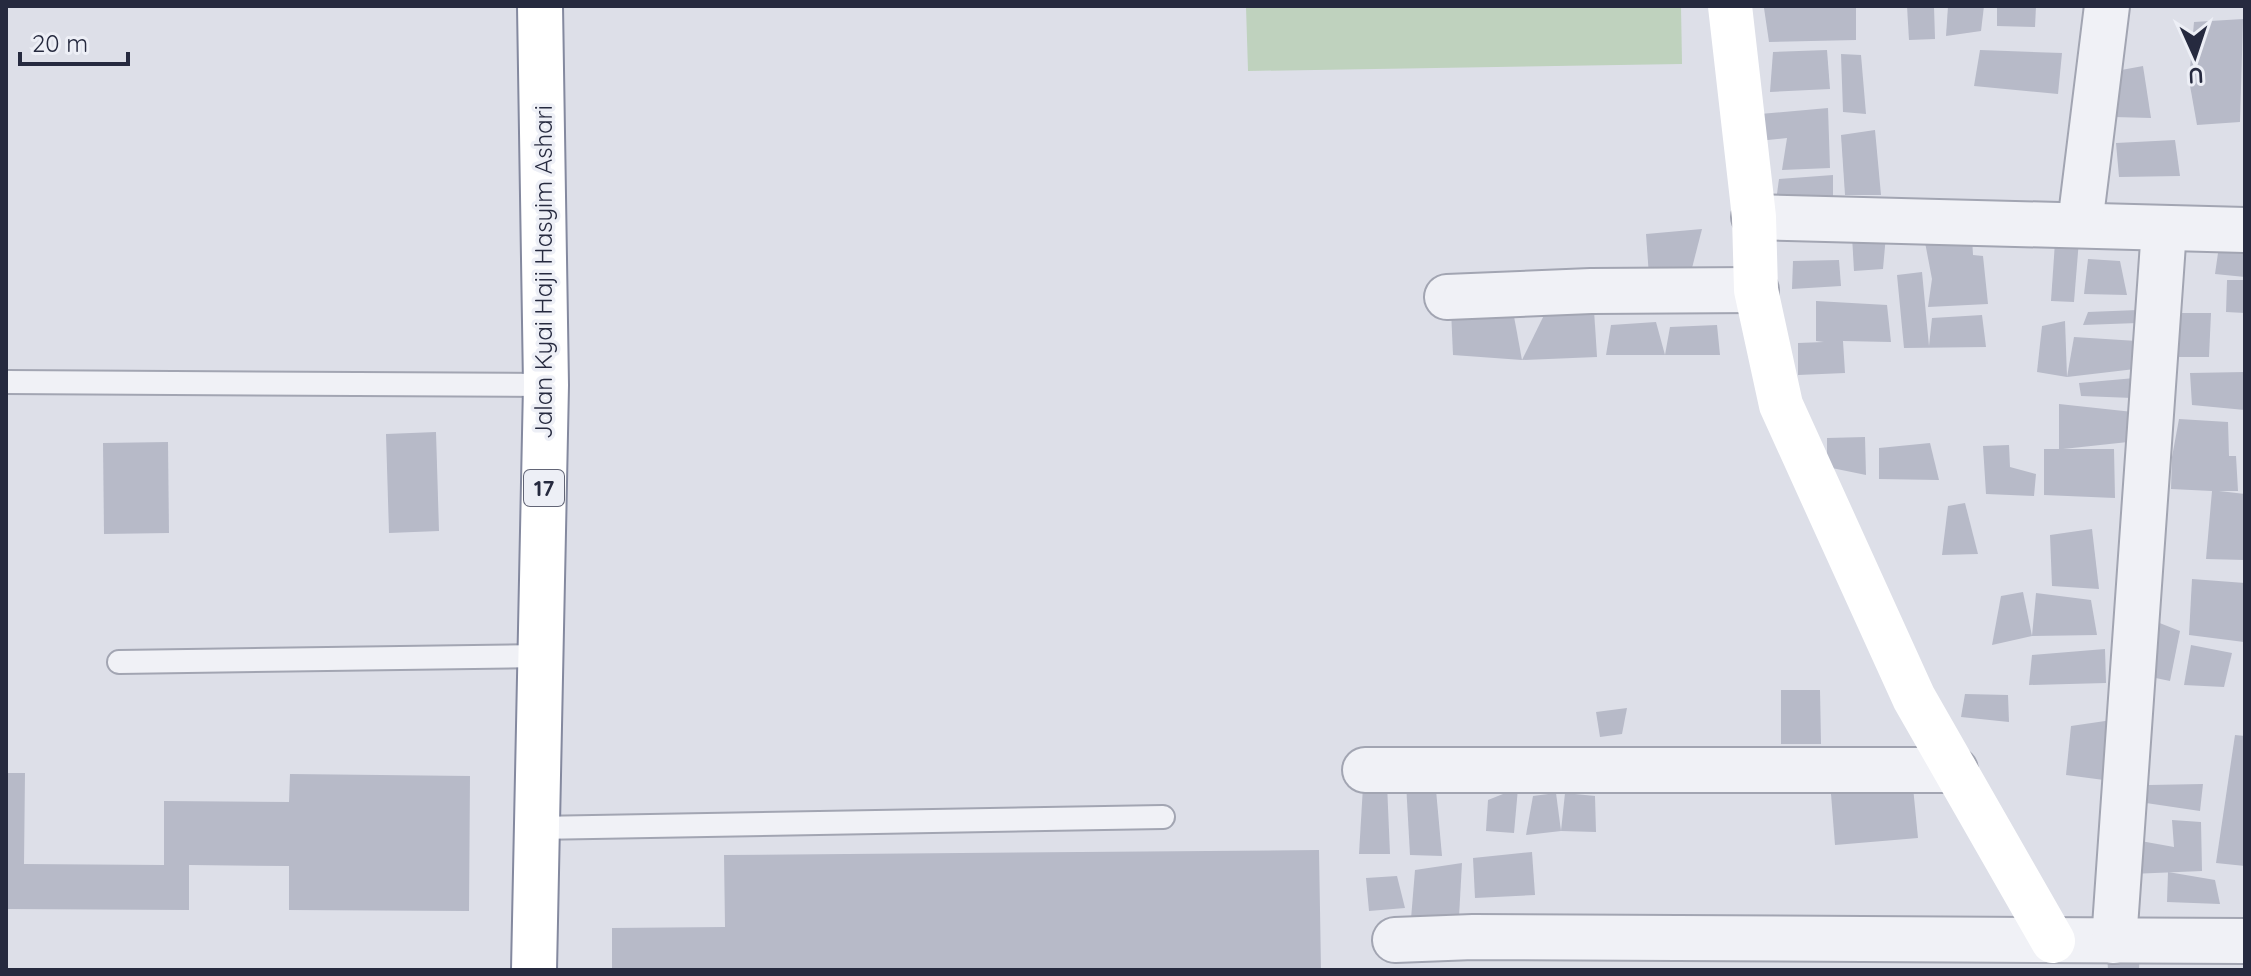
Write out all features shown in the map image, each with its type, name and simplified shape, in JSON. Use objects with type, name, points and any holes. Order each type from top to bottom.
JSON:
[{"type":"main road","name":"Jalan Kyai Haji Hasyim Ashari","points":[[534,970],[546,385],[540,6]]},
{"type":"main road","points":[[1730,6],[1754,217],[1756,290],[1781,405],[1805,464],[1914,698],[2060,955]]},
{"type":"street","points":[[2080,224],[2107,6]]},
{"type":"street","points":[[1754,217],[2245,230]]},
{"type":"street","points":[[2114,941],[2164,229]]},
{"type":"street","points":[[1447,297],[1591,291],[1756,290]]},
{"type":"street","points":[[1365,770],[1955,770]]},
{"type":"street","points":[[1395,940],[1489,937],[2060,955],[2114,941],[2245,941]]},
{"type":"lane","points":[[6,382],[546,385]]},
{"type":"lane","points":[[119,662],[540,656]]},
{"type":"lane","points":[[536,828],[1163,817]]},
{"type":"green space","points":[[1681,6],[1682,64],[1248,71],[1246,7]]},
{"type":"building","points":[[1856,6],[1856,40],[1769,42],[1764,8]]},
{"type":"building","points":[[1907,6],[1934,6],[1935,39],[1909,40]]},
{"type":"building","points":[[1948,6],[1984,6],[1981,31],[1946,36]]},
{"type":"building","points":[[1997,6],[2036,6],[2035,27],[1997,26]]},
{"type":"building","points":[[2243,19],[2240,122],[2197,125],[2189,80],[2194,22]]},
{"type":"building","points":[[1827,50],[1830,89],[1770,92],[1773,52]]},
{"type":"building","points":[[1980,50],[2062,53],[2058,94],[1974,86]]},
{"type":"building","points":[[1841,54],[1861,55],[1866,114],[1843,112]]},
{"type":"building","points":[[2143,66],[2151,118],[2114,117],[2116,71]]},
{"type":"building","points":[[1828,108],[1830,168],[1782,170],[1787,138],[1758,141],[1760,114]]},
{"type":"building","points":[[1875,130],[1881,195],[1845,195],[1841,135]]},
{"type":"building","points":[[2175,140],[2180,176],[2119,177],[2116,143]]},
{"type":"building","points":[[1833,175],[1833,204],[1776,201],[1779,179]]},
{"type":"building","points":[[1702,229],[1691,272],[1649,276],[1646,234]]},
{"type":"building","points":[[1886,235],[1883,269],[1854,271],[1852,236]]},
{"type":"building","points":[[1924,237],[1972,237],[1973,255],[1983,256],[1988,304],[1928,307],[1932,279]]},
{"type":"building","points":[[2079,240],[2074,302],[2051,301],[2055,242]]},
{"type":"building","points":[[2219,246],[2245,246],[2245,277],[2215,274]]},
{"type":"building","points":[[2088,259],[2120,261],[2127,295],[2084,294]]},
{"type":"building","points":[[1839,260],[1841,286],[1792,289],[1793,261]]},
{"type":"building","points":[[1922,272],[1929,346],[1932,318],[1982,315],[1986,347],[1904,348],[1897,275]]},
{"type":"building","points":[[2227,280],[2245,280],[2245,313],[2226,312]]},
{"type":"building","points":[[1593,294],[1597,357],[1522,360],[1547,309]]},
{"type":"building","points":[[1816,301],[1887,305],[1891,342],[1843,341],[1845,373],[1798,375],[1798,343],[1824,342],[1816,341]]},
{"type":"building","points":[[1451,310],[1513,311],[1522,360],[1453,355]]},
{"type":"building","points":[[2138,310],[2138,323],[2083,325],[2088,312]]},
{"type":"building","points":[[2178,313],[2211,313],[2209,357],[2170,357]]},
{"type":"building","points":[[2065,321],[2067,377],[2037,372],[2042,326]]},
{"type":"building","points":[[1656,322],[1665,355],[1606,355],[1611,325]]},
{"type":"building","points":[[1717,325],[1720,355],[1665,355],[1670,327]]},
{"type":"building","points":[[2074,337],[2137,341],[2135,369],[2067,377]]},
{"type":"building","points":[[2245,372],[2245,410],[2192,405],[2190,373]]},
{"type":"building","points":[[2135,378],[2133,398],[2081,396],[2079,383]]},
{"type":"building","points":[[2059,404],[2133,412],[2128,442],[2063,449],[2114,449],[2115,498],[2044,495],[2044,449],[2059,449]]},
{"type":"building","points":[[2179,419],[2228,422],[2229,456],[2236,456],[2238,491],[2219,491],[2245,494],[2245,560],[2206,559],[2212,491],[2171,489],[2172,457]]},
{"type":"building","points":[[436,432],[439,531],[389,533],[386,434]]},
{"type":"building","points":[[1865,437],[1866,475],[1827,467],[1827,438]]},
{"type":"building","points":[[168,442],[169,533],[104,534],[103,443]]},
{"type":"building","points":[[1930,443],[1939,480],[1879,479],[1879,448]]},
{"type":"building","points":[[2009,445],[2010,467],[2036,474],[2034,496],[1986,494],[1983,446]]},
{"type":"building","points":[[1965,503],[1978,554],[1942,555],[1948,506]]},
{"type":"building","points":[[2092,529],[2099,589],[2052,586],[2050,535]]},
{"type":"building","points":[[2192,579],[2245,583],[2244,642],[2189,635]]},
{"type":"building","points":[[2023,592],[2032,636],[1992,645],[2001,596]]},
{"type":"building","points":[[2036,593],[2091,600],[2097,635],[2032,636]]},
{"type":"building","points":[[2157,622],[2180,631],[2170,681],[2151,677]]},
{"type":"building","points":[[2191,645],[2232,653],[2224,687],[2184,685]]},
{"type":"building","points":[[2105,649],[2106,683],[2029,685],[2032,655]]},
{"type":"building","points":[[1781,690],[1820,690],[1821,744],[1781,744]]},
{"type":"building","points":[[1965,694],[2008,695],[2009,722],[1961,717]]},
{"type":"building","points":[[1627,708],[1622,734],[1600,737],[1596,712]]},
{"type":"building","points":[[2112,720],[2104,780],[2066,775],[2071,726]]},
{"type":"building","points":[[2235,735],[2245,736],[2245,866],[2216,863]]},
{"type":"building","points":[[6,773],[25,773],[24,864],[164,865],[164,801],[289,802],[290,774],[470,776],[469,911],[289,910],[289,866],[189,865],[189,910],[6,909]]},
{"type":"building","points":[[1435,779],[1442,856],[1410,855],[1406,783]]},
{"type":"building","points":[[1387,784],[1390,854],[1359,854],[1363,786]]},
{"type":"building","points":[[2203,784],[2200,811],[2146,803],[2149,785]]},
{"type":"building","points":[[1913,787],[1918,838],[1835,845],[1831,794]]},
{"type":"building","points":[[1518,788],[1514,833],[1486,831],[1488,800]]},
{"type":"building","points":[[1556,793],[1561,831],[1526,835],[1533,796]]},
{"type":"building","points":[[1565,793],[1595,796],[1596,832],[1561,831]]},
{"type":"building","points":[[2172,820],[2201,822],[2202,871],[2131,874],[2135,840],[2174,847]]},
{"type":"building","points":[[1319,850],[1321,970],[612,970],[612,928],[725,927],[724,855]]},
{"type":"building","points":[[1532,852],[1535,895],[1475,898],[1473,858]]},
{"type":"building","points":[[1462,863],[1459,917],[1411,919],[1415,870]]},
{"type":"building","points":[[2168,872],[2215,880],[2220,904],[2167,902]]},
{"type":"building","points":[[1397,876],[1405,908],[1369,911],[1366,878]]},
{"type":"building","points":[[2140,941],[2139,970],[2108,970],[2107,955]]}]
